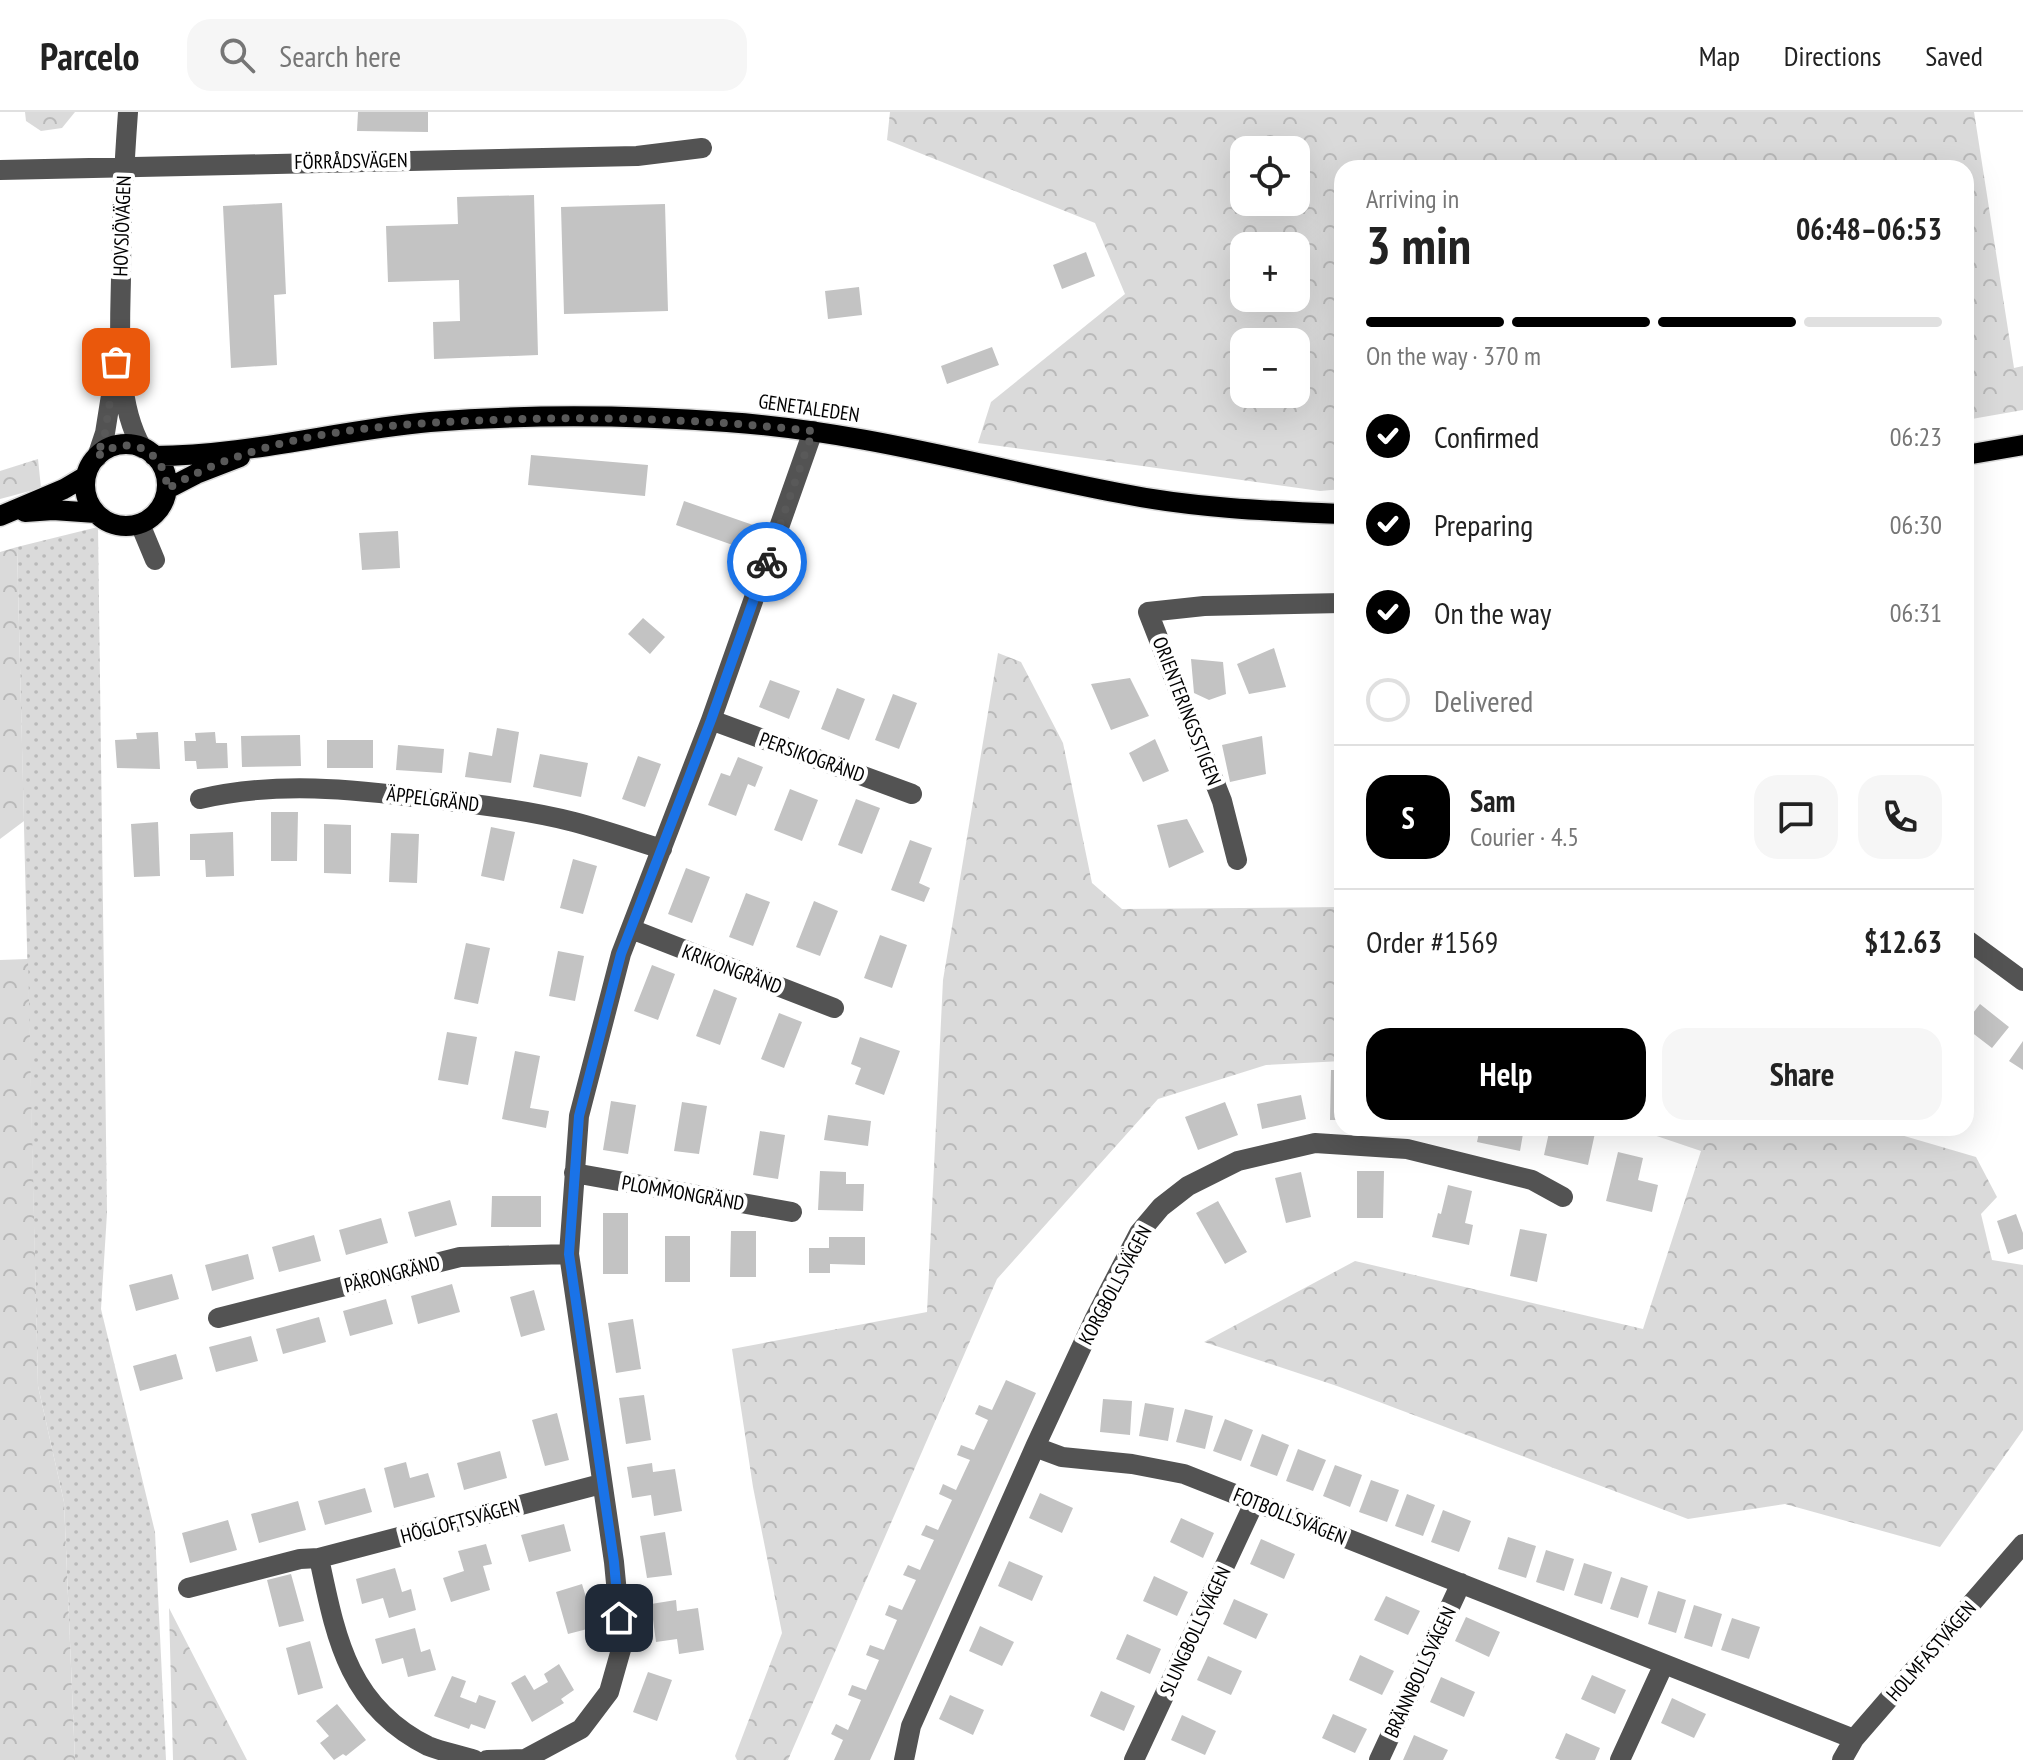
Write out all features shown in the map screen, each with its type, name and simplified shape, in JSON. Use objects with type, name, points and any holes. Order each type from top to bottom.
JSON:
[{"type":"main road","name":"GENETALEDEN","points":[[148,452],[266,447],[326,435],[430,422],[576,417],[728,422],[813,431],[931,451],[1121,494],[1256,511],[1334,514]]},
{"type":"main road","points":[[4,515],[53,510],[96,513],[116,525],[140,524],[149,520],[161,507],[167,489],[165,471],[148,452],[123,444],[104,450],[86,476],[86,496],[96,513]]},
{"type":"main road","points":[[1974,454],[2023,445]]},
{"type":"main road","name":"GENETALEDEN","points":[[167,489],[196,474],[266,447]]},
{"type":"main road","points":[[4,515],[86,476]]},
{"type":"street","name":"HOVSJÖVÄGEN","points":[[97,457],[105,433],[120,341],[128,112]]},
{"type":"street","name":"FÖRRÅDSVÄGEN","points":[[0,170],[637,156],[702,148]]},
{"type":"street","name":"HOVSJÖVÄGEN","points":[[120,341],[129,415],[148,452]]},
{"type":"street","points":[[487,1760],[525,1759],[581,1729],[609,1692],[622,1646],[614,1562],[569,1254],[579,1116],[621,954],[711,720],[813,431]]},
{"type":"street","points":[[140,524],[155,560]]},
{"type":"street","name":"ORIENTERINGSSTIGEN","points":[[1237,860],[1222,801],[1148,612],[1204,606],[1334,603]]},
{"type":"street","name":"PERSIKOGRÄND","points":[[711,720],[912,794]]},
{"type":"street","name":"ÄPPELGRÄND","points":[[200,799],[238,790],[296,788],[372,792],[481,805],[573,822],[662,849]]},
{"type":"street","name":"KRIKONGRÄND","points":[[631,929],[834,1008]]},
{"type":"street","points":[[1974,945],[2023,981]]},
{"type":"street","name":"KORGBOLLSVÄGEN","points":[[1035,1447],[1095,1318],[1139,1233],[1161,1207],[1188,1186],[1238,1161],[1315,1143],[1407,1149],[1532,1180],[1563,1197]]},
{"type":"street","name":"PLOMMONGRÄND","points":[[574,1173],[792,1212]]},
{"type":"street","name":"PÄRONGRÄND","points":[[218,1318],[460,1257],[569,1254]]},
{"type":"street","points":[[904,1760],[911,1726],[1035,1447]]},
{"type":"street","name":"FOTBOLLSVÄGEN","points":[[1035,1447],[1062,1457],[1132,1464],[1184,1474],[1854,1739]]},
{"type":"street","name":"HÖGLOFTSVÄGEN","points":[[188,1588],[300,1559],[319,1558],[601,1484]]},
{"type":"street","name":"SLUNGBOLLSVÄGEN","points":[[1134,1760],[1255,1501]]},
{"type":"street","name":"HOLMFASTVÄGEN","points":[[1842,1760],[1854,1739],[2020,1554]]},
{"type":"street","points":[[319,1558],[341,1649],[364,1696],[393,1725],[430,1747],[475,1760]]},
{"type":"street","name":"BRÄNNBOLLSVÄGEN","points":[[1379,1760],[1461,1583]]},
{"type":"street","points":[[1620,1760],[1664,1664]]},
{"type":"green space","points":[[25,112],[75,112],[62,128],[41,131],[26,121]]},
{"type":"green space","points":[[890,112],[1974,112],[2014,368],[2023,366],[2023,410],[1974,419],[1974,160],[1334,160],[1334,490],[1320,491],[978,443],[991,402],[1125,294],[1095,223],[887,140]]},
{"type":"green space","points":[[38,459],[41,488],[0,499],[0,471]]},
{"type":"green space","points":[[98,527],[107,1213],[101,1309],[155,1532],[166,1760],[75,1760],[64,1502],[38,1386],[17,547]]},
{"type":"green space","points":[[17,547],[24,821],[0,839],[0,552]]},
{"type":"green space","points":[[998,653],[1021,662],[1063,743],[1092,883],[1122,909],[1334,907],[1334,1061],[1266,1065],[1158,1099],[997,1279],[788,1760],[737,1760],[735,1756],[782,1633],[753,1487],[732,1349],[927,1312],[943,980]]},
{"type":"green space","points":[[28,959],[38,1386],[64,1502],[75,1760],[0,1760],[0,960]]},
{"type":"green space","points":[[1657,1136],[1904,1136],[1976,1157],[1997,1197],[1981,1214],[1992,1260],[2023,1265],[2023,1430],[1940,1547],[1785,1504],[1688,1519],[1337,1386],[1204,1342],[1355,1261],[1643,1329],[1701,1151]]},
{"type":"green space","points":[[169,1608],[247,1760],[173,1760]]},
{"type":"building","points":[[358,112],[428,112],[428,132],[357,131]]},
{"type":"building","points":[[534,195],[538,355],[434,359],[433,322],[460,321],[459,280],[388,282],[386,226],[458,224],[457,197]]},
{"type":"building","points":[[282,203],[286,294],[274,295],[277,365],[231,368],[223,206]]},
{"type":"building","points":[[665,204],[668,311],[564,314],[561,207]]},
{"type":"building","points":[[1086,252],[1095,276],[1062,289],[1053,265]]},
{"type":"building","points":[[859,287],[862,315],[828,319],[825,291]]},
{"type":"building","points":[[992,347],[999,365],[947,384],[941,366]]},
{"type":"building","points":[[531,455],[648,465],[645,496],[528,485]]},
{"type":"building","points":[[684,501],[753,525],[744,549],[676,525]]},
{"type":"building","points":[[398,531],[400,568],[362,570],[359,533]]},
{"type":"building","points":[[643,618],[665,637],[650,654],[628,634]]},
{"type":"building","points":[[1274,648],[1286,687],[1249,694],[1237,664]]},
{"type":"building","points":[[1191,659],[1223,662],[1226,694],[1209,700],[1194,693]]},
{"type":"building","points":[[1130,678],[1149,716],[1111,730],[1091,684]]},
{"type":"building","points":[[770,680],[800,691],[789,719],[759,707]]},
{"type":"building","points":[[837,688],[865,699],[849,740],[821,729]]},
{"type":"building","points":[[893,694],[917,703],[899,749],[875,740]]},
{"type":"building","points":[[497,728],[519,732],[511,783],[465,777],[469,752],[492,756]]},
{"type":"building","points":[[158,732],[160,769],[117,768],[115,740],[137,739],[136,733]]},
{"type":"building","points":[[215,732],[216,743],[227,743],[228,768],[197,769],[196,761],[185,761],[184,741],[196,741],[195,733]]},
{"type":"building","points":[[300,735],[301,766],[242,767],[241,736]]},
{"type":"building","points":[[1262,736],[1266,774],[1230,782],[1222,745]]},
{"type":"building","points":[[1155,739],[1169,771],[1143,782],[1129,753]]},
{"type":"building","points":[[327,740],[373,740],[373,768],[327,768]]},
{"type":"building","points":[[398,745],[444,749],[442,773],[396,770]]},
{"type":"building","points":[[540,754],[588,763],[581,797],[533,787]]},
{"type":"building","points":[[638,756],[661,764],[645,807],[622,799]]},
{"type":"building","points":[[738,757],[763,767],[755,787],[748,784],[736,816],[708,805],[721,773],[730,776]]},
{"type":"building","points":[[790,789],[818,800],[802,841],[774,830]]},
{"type":"building","points":[[856,799],[880,808],[862,854],[838,845]]},
{"type":"building","points":[[271,812],[298,812],[297,861],[271,861]]},
{"type":"building","points":[[1187,819],[1204,852],[1169,868],[1157,825]]},
{"type":"building","points":[[158,822],[160,876],[134,877],[131,824]]},
{"type":"building","points":[[324,824],[351,825],[351,874],[324,873]]},
{"type":"building","points":[[491,827],[515,832],[504,881],[481,876]]},
{"type":"building","points":[[233,832],[234,876],[206,877],[205,860],[190,860],[190,834]]},
{"type":"building","points":[[391,833],[419,834],[417,883],[389,882]]},
{"type":"building","points":[[910,840],[932,848],[919,883],[930,888],[924,902],[891,890]]},
{"type":"building","points":[[573,859],[597,866],[583,914],[560,908]]},
{"type":"building","points":[[686,868],[710,877],[692,923],[668,914]]},
{"type":"building","points":[[746,893],[770,902],[753,946],[729,937]]},
{"type":"building","points":[[814,901],[838,911],[820,956],[796,947]]},
{"type":"building","points":[[880,935],[907,945],[892,988],[864,978]]},
{"type":"building","points":[[466,943],[490,948],[478,1004],[454,999]]},
{"type":"building","points":[[558,951],[584,956],[575,1001],[549,996]]},
{"type":"building","points":[[652,965],[675,974],[658,1020],[634,1011]]},
{"type":"building","points":[[714,989],[737,998],[720,1045],[696,1036]]},
{"type":"building","points":[[1980,1004],[2009,1027],[1992,1048],[1974,1034],[1974,1012]]},
{"type":"building","points":[[779,1013],[802,1022],[784,1068],[761,1059]]},
{"type":"building","points":[[447,1032],[477,1037],[468,1085],[438,1080]]},
{"type":"building","points":[[860,1037],[900,1051],[884,1095],[855,1084],[861,1068],[851,1064]]},
{"type":"building","points":[[2023,1041],[2023,1070],[2009,1061]]},
{"type":"building","points":[[515,1051],[540,1056],[530,1108],[549,1111],[546,1128],[502,1119]]},
{"type":"building","points":[[1331,1070],[1334,1070],[1334,1120],[1330,1120]]},
{"type":"building","points":[[1301,1095],[1306,1119],[1262,1129],[1257,1104]]},
{"type":"building","points":[[611,1101],[636,1105],[628,1154],[603,1150]]},
{"type":"building","points":[[682,1102],[707,1106],[699,1154],[674,1151]]},
{"type":"building","points":[[1225,1102],[1238,1135],[1198,1150],[1185,1117]]},
{"type":"building","points":[[828,1115],[871,1121],[868,1146],[824,1140]]},
{"type":"building","points":[[760,1131],[785,1135],[778,1179],[753,1175]]},
{"type":"building","points":[[1478,1136],[1523,1136],[1520,1151],[1477,1142]]},
{"type":"building","points":[[1548,1136],[1594,1136],[1588,1165],[1544,1155]]},
{"type":"building","points":[[1618,1152],[1643,1158],[1638,1180],[1658,1185],[1652,1212],[1606,1201]]},
{"type":"building","points":[[820,1171],[846,1172],[846,1184],[864,1184],[863,1211],[818,1210]]},
{"type":"building","points":[[1357,1171],[1384,1171],[1383,1218],[1357,1218]]},
{"type":"building","points":[[1301,1172],[1311,1217],[1286,1223],[1275,1178]]},
{"type":"building","points":[[1448,1185],[1472,1191],[1465,1223],[1473,1225],[1469,1245],[1432,1237]]},
{"type":"building","points":[[492,1196],[541,1196],[541,1227],[491,1227]]},
{"type":"building","points":[[450,1200],[457,1225],[415,1237],[408,1212]]},
{"type":"building","points":[[1218,1201],[1247,1252],[1225,1264],[1196,1213]]},
{"type":"building","points":[[603,1213],[628,1213],[628,1274],[603,1274]]},
{"type":"building","points":[[2016,1214],[2023,1233],[2023,1249],[2008,1254],[1997,1221]]},
{"type":"building","points":[[381,1218],[388,1243],[346,1255],[339,1230]]},
{"type":"building","points":[[1520,1229],[1547,1234],[1537,1282],[1510,1276]]},
{"type":"building","points":[[731,1231],[756,1231],[756,1277],[730,1277]]},
{"type":"building","points":[[314,1235],[321,1261],[279,1272],[272,1247]]},
{"type":"building","points":[[665,1236],[690,1236],[690,1282],[665,1282]]},
{"type":"building","points":[[829,1237],[865,1237],[865,1265],[830,1264],[830,1273],[809,1273],[809,1248],[829,1248]]},
{"type":"building","points":[[248,1254],[254,1279],[212,1291],[205,1265]]},
{"type":"building","points":[[172,1274],[179,1299],[136,1311],[129,1285]]},
{"type":"building","points":[[452,1284],[460,1312],[418,1324],[411,1296]]},
{"type":"building","points":[[534,1290],[545,1330],[521,1337],[510,1297]]},
{"type":"building","points":[[386,1299],[393,1324],[350,1336],[343,1311]]},
{"type":"building","points":[[319,1317],[326,1342],[283,1354],[276,1329]]},
{"type":"building","points":[[633,1319],[641,1369],[616,1373],[608,1323]]},
{"type":"building","points":[[251,1336],[258,1361],[216,1372],[209,1347]]},
{"type":"building","points":[[176,1354],[183,1379],[140,1391],[133,1366]]},
{"type":"building","points":[[1006,1380],[1036,1393],[870,1760],[834,1760],[843,1740],[831,1734],[836,1724],[848,1730],[861,1700],[848,1695],[852,1685],[866,1690],[879,1660],[866,1655],[870,1645],[884,1650],[897,1620],[885,1615],[889,1605],[902,1610],[916,1580],[903,1575],[908,1565],[920,1570],[934,1540],[921,1535],[926,1525],[938,1530],[952,1500],[939,1494],[943,1484],[956,1490],[970,1460],[957,1455],[961,1445],[974,1450],[988,1420],[975,1414],[979,1405],[992,1410]]},
{"type":"building","points":[[644,1395],[651,1440],[626,1444],[619,1398]]},
{"type":"building","points":[[1103,1399],[1132,1401],[1130,1435],[1100,1432]]},
{"type":"building","points":[[1145,1403],[1174,1408],[1168,1441],[1139,1436]]},
{"type":"building","points":[[1185,1409],[1213,1416],[1205,1449],[1176,1442]]},
{"type":"building","points":[[557,1413],[569,1460],[545,1466],[532,1420]]},
{"type":"building","points":[[1225,1419],[1253,1430],[1241,1461],[1213,1451]]},
{"type":"building","points":[[1262,1434],[1289,1445],[1277,1476],[1250,1466]]},
{"type":"building","points":[[1298,1449],[1326,1460],[1313,1491],[1286,1481]]},
{"type":"building","points":[[500,1451],[507,1478],[464,1490],[457,1463]]},
{"type":"building","points":[[406,1462],[410,1478],[428,1473],[435,1497],[394,1508],[384,1468]]},
{"type":"building","points":[[652,1463],[653,1472],[675,1469],[682,1511],[654,1516],[651,1495],[632,1498],[627,1467]]},
{"type":"building","points":[[1335,1465],[1362,1475],[1350,1507],[1323,1496]]},
{"type":"building","points":[[1371,1480],[1399,1490],[1387,1522],[1359,1512]]},
{"type":"building","points":[[365,1488],[372,1512],[325,1525],[318,1501]]},
{"type":"building","points":[[1040,1493],[1073,1508],[1062,1533],[1029,1518]]},
{"type":"building","points":[[1407,1494],[1435,1505],[1423,1536],[1395,1526]]},
{"type":"building","points":[[298,1501],[306,1530],[259,1543],[251,1514]]},
{"type":"building","points":[[1443,1510],[1471,1521],[1459,1552],[1431,1542]]},
{"type":"building","points":[[1181,1518],[1214,1533],[1203,1558],[1170,1542]]},
{"type":"building","points":[[228,1520],[237,1550],[190,1563],[182,1533]]},
{"type":"building","points":[[564,1524],[571,1551],[529,1562],[521,1535]]},
{"type":"building","points":[[665,1532],[672,1575],[647,1578],[640,1536]]},
{"type":"building","points":[[1508,1537],[1536,1546],[1526,1578],[1498,1569]]},
{"type":"building","points":[[1261,1539],[1295,1554],[1284,1579],[1250,1564]]},
{"type":"building","points":[[486,1544],[492,1564],[483,1566],[490,1590],[451,1602],[443,1578],[464,1571],[458,1551]]},
{"type":"building","points":[[1546,1550],[1574,1559],[1564,1591],[1536,1582]]},
{"type":"building","points":[[1009,1561],[1043,1576],[1032,1601],[998,1586]]},
{"type":"building","points":[[1584,1563],[1612,1572],[1602,1604],[1574,1595]]},
{"type":"building","points":[[395,1568],[402,1592],[411,1589],[416,1610],[389,1618],[383,1598],[362,1604],[356,1579]]},
{"type":"building","points":[[291,1574],[304,1621],[279,1627],[267,1580]]},
{"type":"building","points":[[1154,1576],[1188,1592],[1177,1616],[1143,1601]]},
{"type":"building","points":[[1621,1577],[1648,1586],[1638,1618],[1610,1609]]},
{"type":"building","points":[[582,1584],[595,1627],[568,1634],[556,1592]]},
{"type":"building","points":[[1658,1591],[1686,1600],[1676,1633],[1648,1624]]},
{"type":"building","points":[[1386,1596],[1420,1611],[1408,1635],[1374,1620]]},
{"type":"building","points":[[1234,1599],[1268,1614],[1256,1639],[1223,1624]]},
{"type":"building","points":[[676,1600],[677,1611],[698,1608],[704,1650],[679,1654],[677,1639],[656,1642],[651,1604]]},
{"type":"building","points":[[1694,1605],[1722,1614],[1712,1647],[1684,1638]]},
{"type":"building","points":[[1466,1617],[1500,1632],[1489,1657],[1455,1641]]},
{"type":"building","points":[[1732,1618],[1760,1627],[1749,1659],[1721,1650]]},
{"type":"building","points":[[980,1626],[1014,1642],[1002,1666],[969,1651]]},
{"type":"building","points":[[415,1628],[421,1652],[430,1649],[436,1670],[408,1677],[403,1658],[382,1664],[375,1639]]},
{"type":"building","points":[[1127,1634],[1161,1649],[1150,1674],[1116,1659]]},
{"type":"building","points":[[310,1641],[323,1688],[298,1695],[286,1648]]},
{"type":"building","points":[[1360,1655],[1394,1671],[1382,1695],[1349,1680]]},
{"type":"building","points":[[1208,1656],[1242,1671],[1231,1695],[1197,1680]]},
{"type":"building","points":[[559,1664],[574,1690],[561,1699],[564,1703],[532,1722],[511,1683],[525,1675],[534,1690],[548,1682],[544,1674]]},
{"type":"building","points":[[648,1672],[672,1680],[657,1721],[633,1712]]},
{"type":"building","points":[[1592,1675],[1626,1690],[1615,1714],[1581,1699]]},
{"type":"building","points":[[452,1676],[466,1681],[460,1697],[476,1703],[479,1695],[496,1701],[485,1729],[471,1724],[469,1729],[434,1716]]},
{"type":"building","points":[[1441,1677],[1475,1692],[1464,1717],[1430,1702]]},
{"type":"building","points":[[1101,1691],[1135,1706],[1124,1731],[1090,1716]]},
{"type":"building","points":[[950,1695],[984,1710],[973,1735],[939,1719]]},
{"type":"building","points":[[1672,1698],[1706,1714],[1694,1738],[1661,1723]]},
{"type":"building","points":[[337,1704],[366,1740],[346,1756],[343,1754],[334,1760],[320,1743],[329,1736],[316,1721]]},
{"type":"building","points":[[1333,1714],[1367,1729],[1355,1753],[1322,1738]]},
{"type":"building","points":[[1182,1715],[1216,1731],[1205,1755],[1171,1740]]},
{"type":"building","points":[[1566,1733],[1600,1748],[1595,1760],[1555,1758]]},
{"type":"building","points":[[1414,1735],[1448,1750],[1443,1760],[1403,1760]]},
{"type":"way so far","points":[[116,362],[105,433],[97,457],[113,446],[123,444],[142,448],[154,456],[165,471],[167,489],[196,474],[266,447],[326,435],[430,422],[591,416],[728,422],[813,431],[767,562]]},
{"type":"route","points":[[619,1618],[614,1562],[569,1254],[579,1116],[621,954],[711,720],[767,562]]}]
